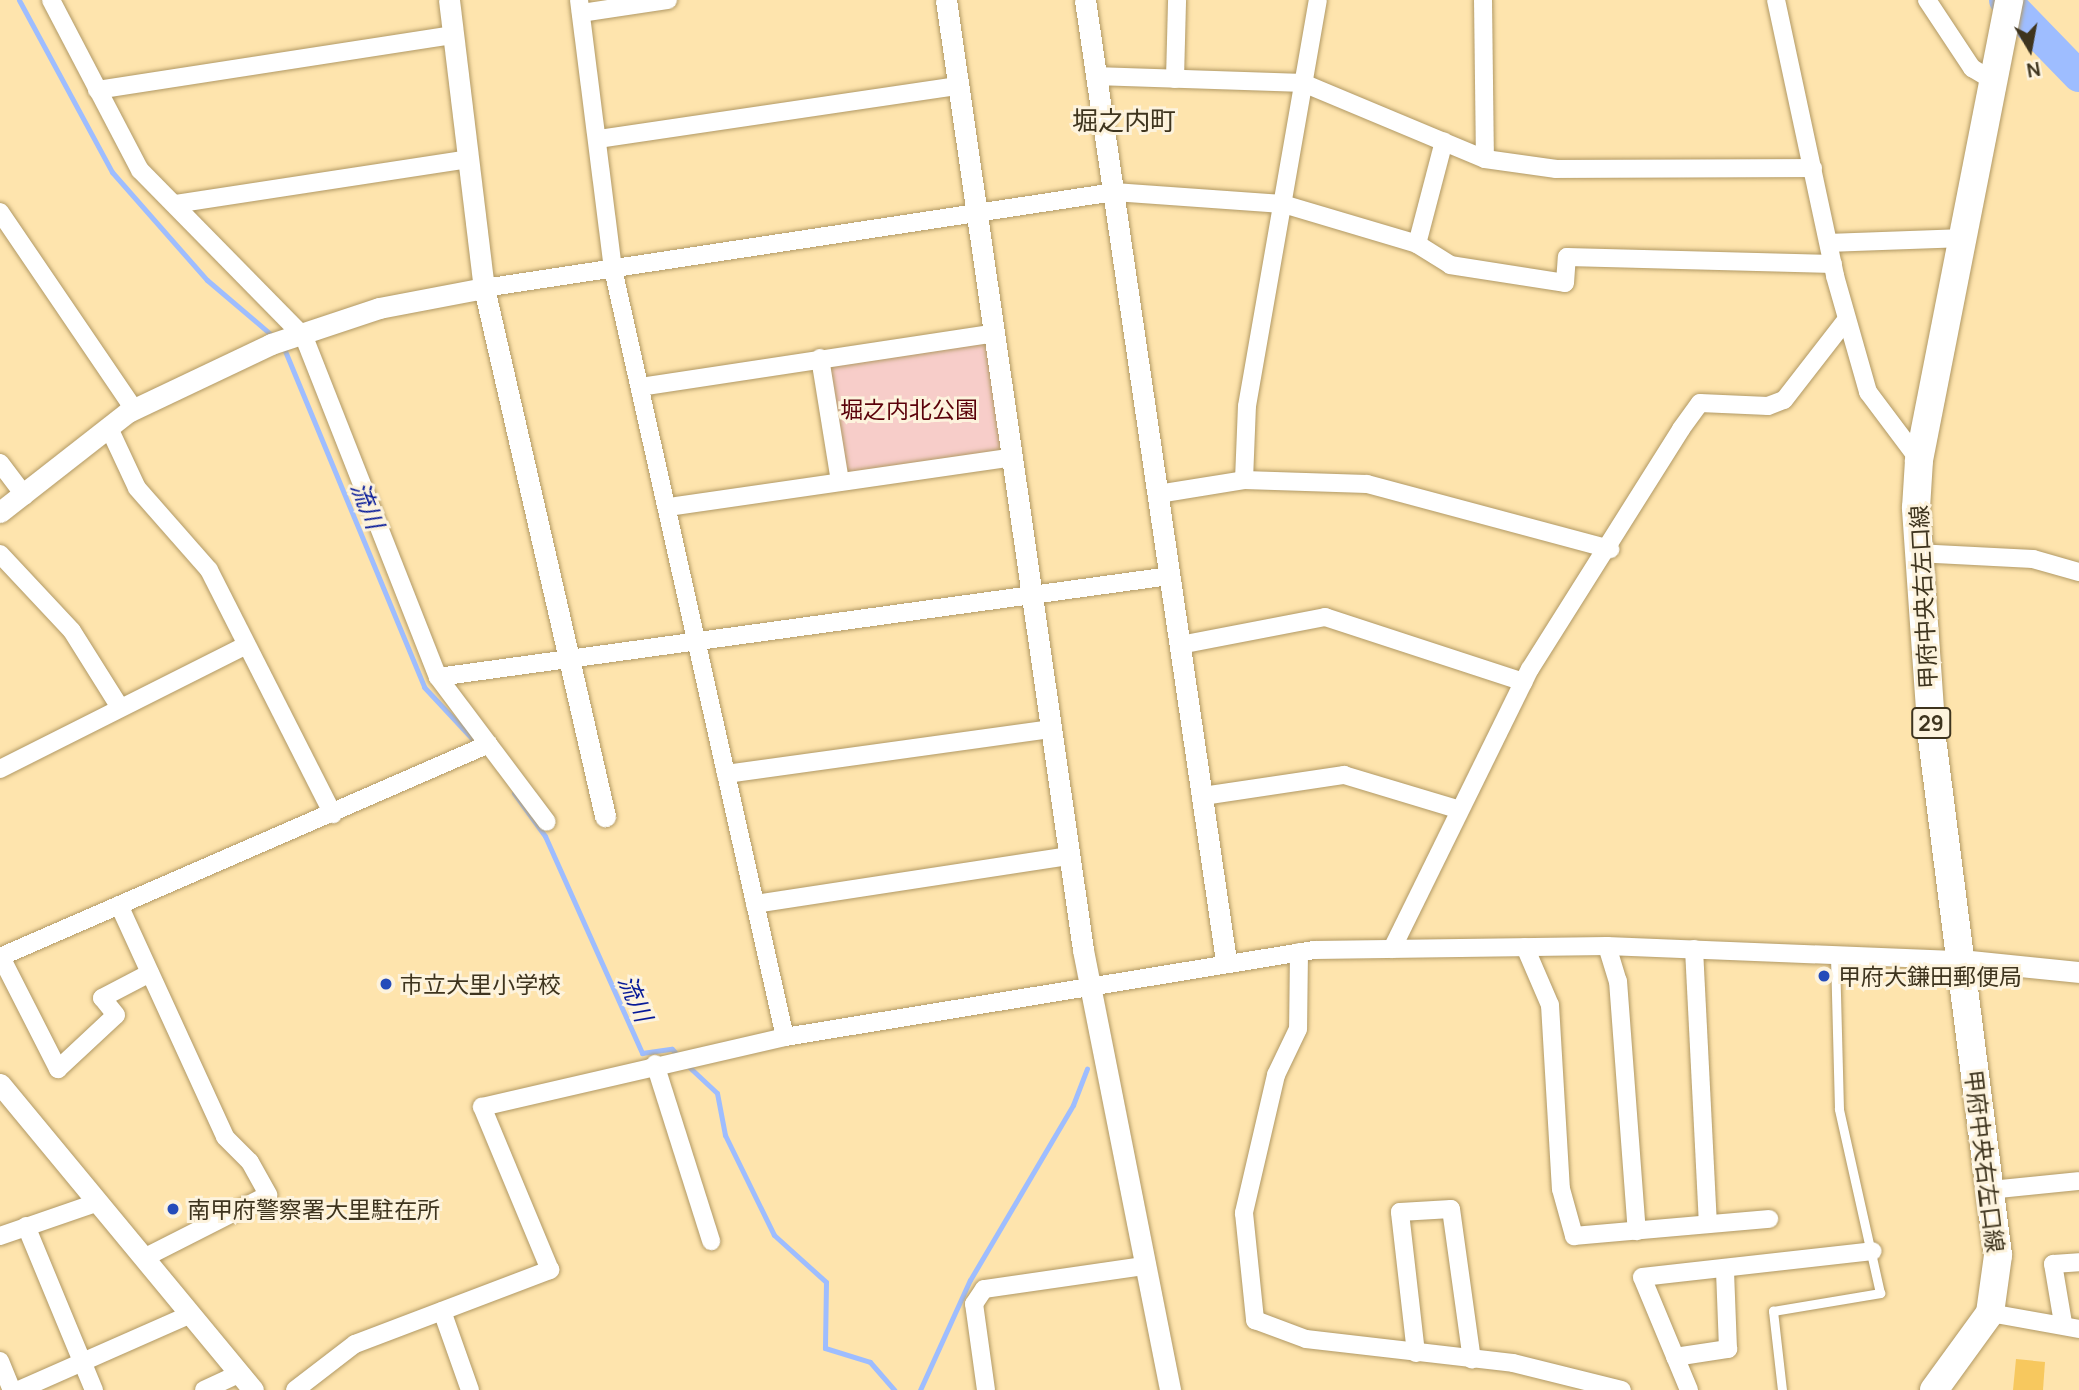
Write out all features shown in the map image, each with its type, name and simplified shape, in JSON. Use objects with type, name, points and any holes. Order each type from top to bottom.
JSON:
[{"type":"main road","name":"甲府中央右左口線","points":[[1934,1390],[1990,1313],[1998,1255],[1961,960],[1916,553],[1919,460],[2009,0]]},
{"type":"street","points":[[51,0],[139,170],[175,204],[298,338],[438,677],[484,746],[547,822]]},
{"type":"street","points":[[449,0],[484,288],[605,816]]},
{"type":"street","points":[[668,0],[580,7],[613,270],[785,1037]]},
{"type":"street","points":[[946,0],[1091,989],[1143,1266],[1170,1390]]},
{"type":"street","points":[[1085,0],[1226,961]]},
{"type":"street","points":[[1175,79],[1177,0]]},
{"type":"street","points":[[1244,480],[1247,406],[1318,0]]},
{"type":"street","points":[[1483,0],[1485,159]]},
{"type":"street","points":[[1776,0],[1846,320],[1868,392],[1919,460]]},
{"type":"street","points":[[1927,0],[1972,68],[1994,81]]},
{"type":"street","points":[[97,90],[453,35]]},
{"type":"street","points":[[1096,76],[1303,83],[1485,159],[1556,169],[1813,168]]},
{"type":"street","points":[[598,139],[959,86]]},
{"type":"street","points":[[1417,244],[1444,141]]},
{"type":"street","points":[[175,204],[468,159]]},
{"type":"street","points":[[0,512],[25,496],[134,409],[271,344],[298,338],[379,308],[484,288],[1114,192],[1283,204],[1417,244],[1450,265],[1565,283],[1567,257],[1833,264]]},
{"type":"street","points":[[0,213],[134,409]]},
{"type":"street","points":[[1829,243],[1963,238]]},
{"type":"street","points":[[1392,949],[1524,682],[1700,403],[1768,406],[1784,400],[1846,320]]},
{"type":"street","points":[[640,387],[995,333]]},
{"type":"street","points":[[820,358],[840,481]]},
{"type":"street","points":[[109,428],[137,488],[209,570],[333,814]]},
{"type":"street","points":[[668,507],[1013,457]]},
{"type":"street","points":[[0,463],[25,496]]},
{"type":"street","points":[[1158,494],[1244,480],[1367,484],[1610,549]]},
{"type":"street","points":[[1916,553],[2033,559],[2079,572]]},
{"type":"street","points":[[0,554],[72,631],[119,706]]},
{"type":"street","points":[[438,677],[1170,576]]},
{"type":"street","points":[[1180,645],[1325,617],[1524,682]]},
{"type":"street","points":[[0,769],[119,706],[247,645]]},
{"type":"street","points":[[726,774],[1052,729]]},
{"type":"street","points":[[150,973],[102,998],[116,1015],[58,1069],[1,957],[484,746]]},
{"type":"street","points":[[1203,796],[1344,775],[1460,810]]},
{"type":"street","points":[[755,904],[1070,856]]},
{"type":"street","points":[[118,905],[225,1136],[268,1195],[144,1258]]},
{"type":"street","points":[[295,1390],[355,1344],[550,1270],[482,1107],[669,1061],[785,1037],[1091,989],[1226,961],[1298,952],[1607,946],[1961,960],[2079,972]]},
{"type":"street","points":[[1607,946],[1618,981],[1637,1231]]},
{"type":"street","points":[[1525,947],[1550,1005],[1561,1189],[1574,1237],[1769,1219]]},
{"type":"street","points":[[1694,949],[1709,1224]]},
{"type":"street","points":[[1298,952],[1298,1028],[1276,1075],[1244,1213],[1255,1320],[1306,1339],[1513,1363],[1622,1390]]},
{"type":"street","points":[[669,1061],[711,1241]]},
{"type":"street","points":[[0,1084],[246,1381],[204,1390]]},
{"type":"street","points":[[1990,1191],[2079,1181]]},
{"type":"street","points":[[0,1236],[96,1203]]},
{"type":"street","points":[[1416,1353],[1400,1212],[1451,1209],[1472,1360]]},
{"type":"street","points":[[26,1226],[94,1390]]},
{"type":"street","points":[[1689,1390],[1642,1277],[1725,1270],[1873,1251]]},
{"type":"street","points":[[1990,1313],[2071,1326],[2053,1264],[2079,1262]]},
{"type":"street","points":[[986,1390],[974,1304],[984,1289],[1143,1266]]},
{"type":"street","points":[[1675,1357],[1728,1349],[1725,1270]]},
{"type":"street","points":[[442,1311],[470,1390]]},
{"type":"street","points":[[19,1390],[191,1314]]},
{"type":"street","points":[[0,1361],[12,1390]]},
{"type":"lane","points":[[1782,1390],[1773,1311],[1880,1293],[1873,1251],[1839,1109],[1835,954]]},
{"type":"green space","name":"堀之内北公園","points":[[995,333],[1013,457],[840,481],[820,358]]},
{"type":"building","points":[[2016,1359],[2045,1362],[2043,1390],[2013,1390]]},
{"type":"waterway","name":"流川","points":[[19,0],[112,172],[207,280],[274,337]]},
{"type":"waterway","points":[[2005,0],[2079,76]]},
{"type":"waterway","name":"流川","points":[[283,346],[424,687],[479,746]]},
{"type":"waterway","name":"流川","points":[[514,793],[545,836],[642,1053],[672,1049],[680,1058]]},
{"type":"waterway","points":[[687,1065],[717,1093],[725,1135],[774,1235],[826,1282],[825,1348],[870,1362],[894,1390]]},
{"type":"waterway","points":[[920,1390],[970,1280],[1073,1105],[1087,1069]]},
{"type":"place","name":"甲府大鎌田郵便局","points":[[1824,976]]},
{"type":"place","name":"市立大里小学校","points":[[386,984]]},
{"type":"place","name":"南甲府警察署大里駐在所","points":[[173,1209]]},
{"type":"district","name":"堀之内町","points":[[1124,121]]}]
